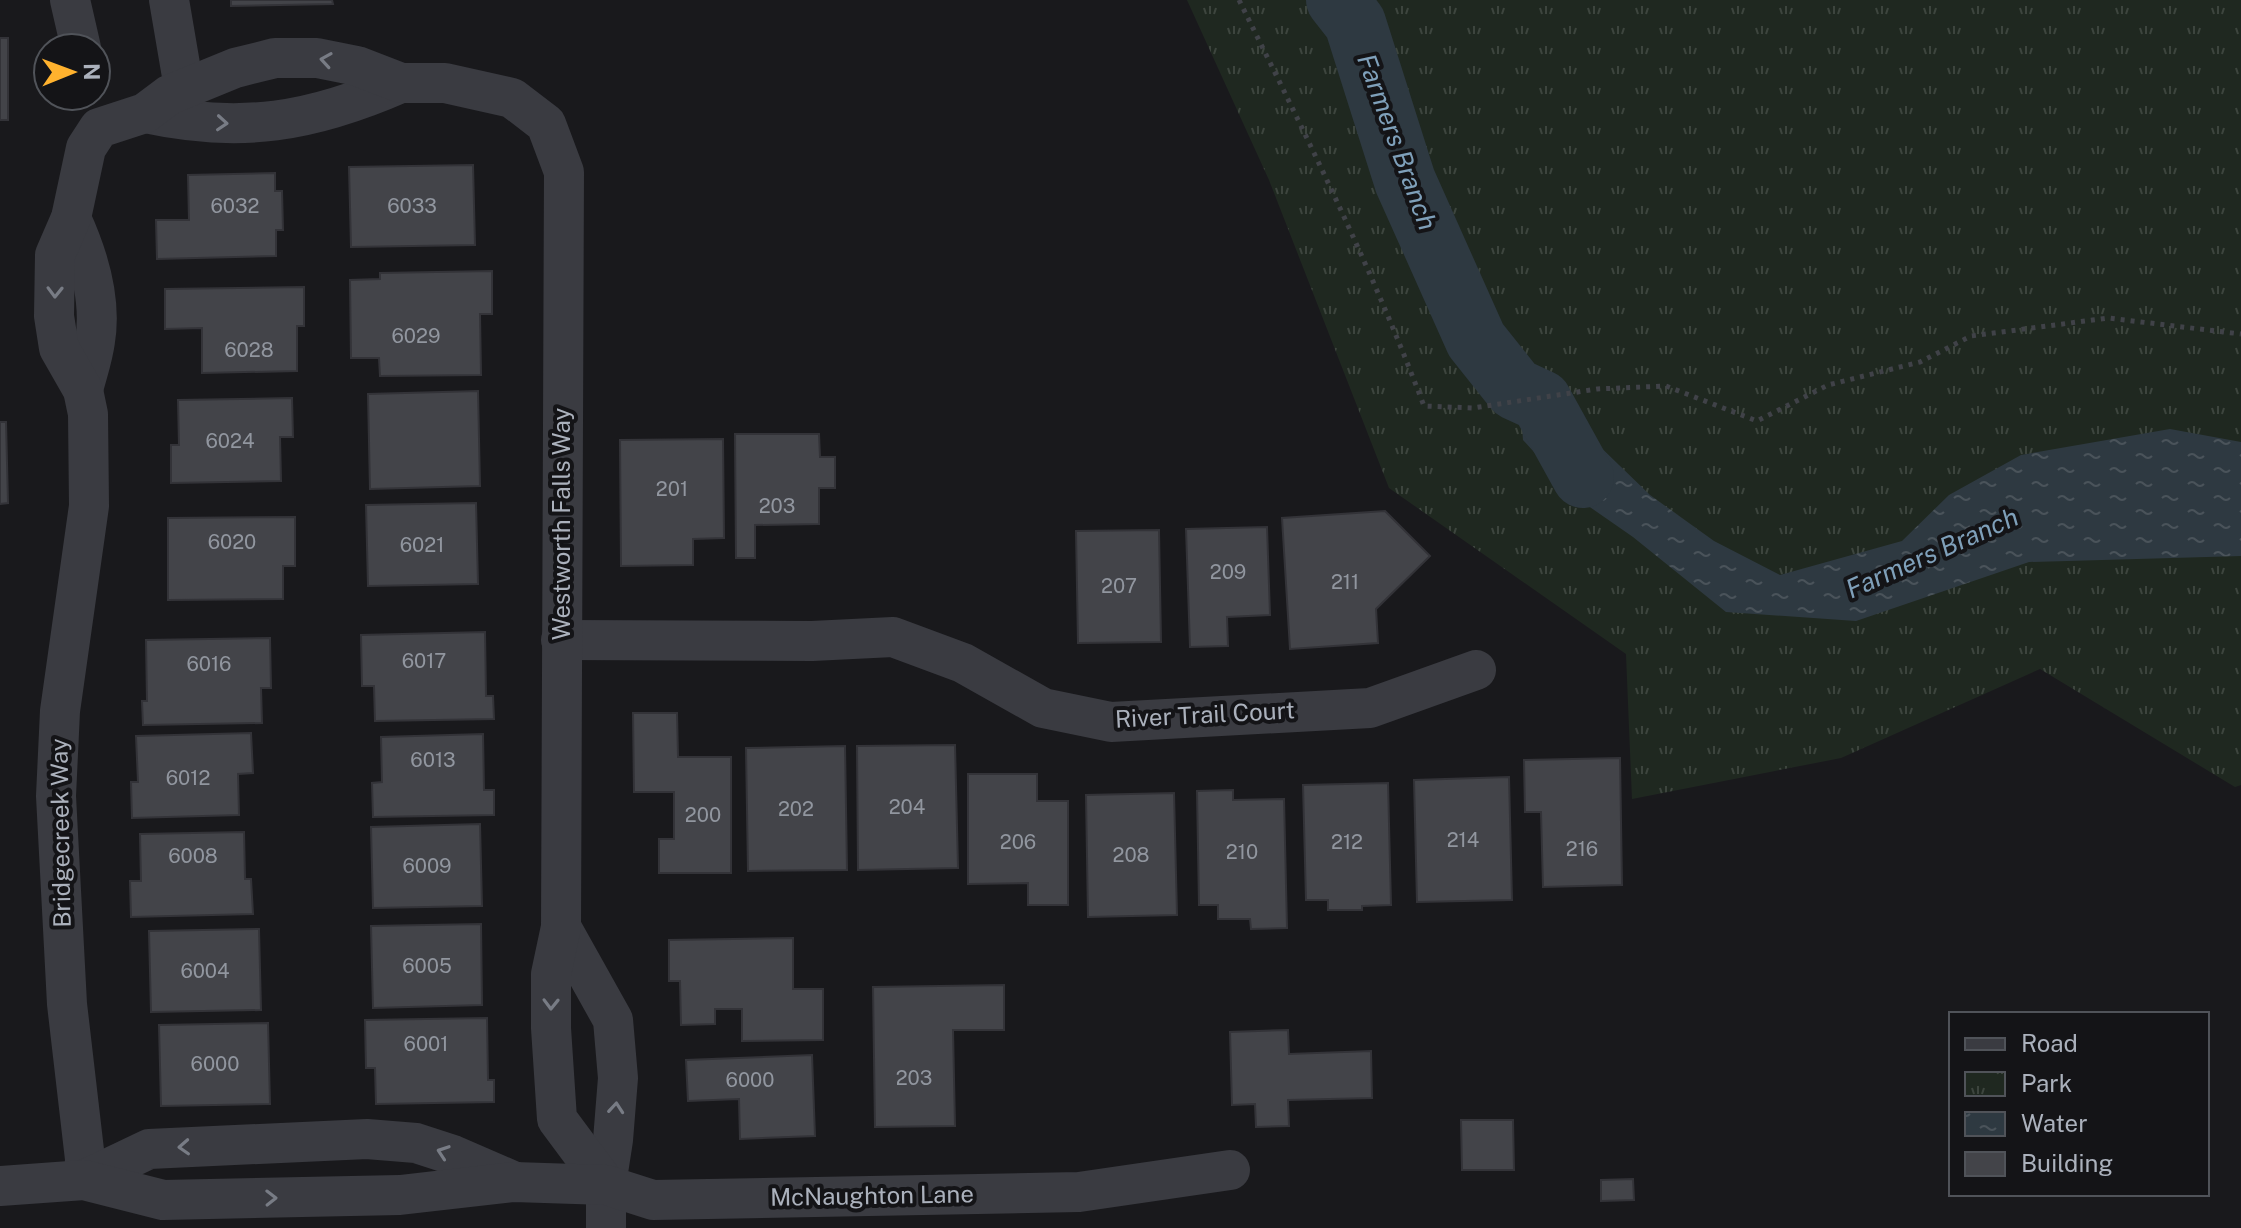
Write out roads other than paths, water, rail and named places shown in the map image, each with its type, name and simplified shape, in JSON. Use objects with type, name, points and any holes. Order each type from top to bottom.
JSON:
[{"type":"street","points":[[70,0],[77,32]]},
{"type":"street","points":[[169,0],[184,88]]},
{"type":"street","name":"Bridgecreek Way","points":[[145,113],[169,95],[235,68],[275,58],[317,58],[357,66],[401,83],[445,83],[512,98],[546,124]]},
{"type":"street","name":"Bridgecreek Way","points":[[84,1180],[85,1159],[67,1004],[56,796],[60,711],[89,506],[88,414],[83,390],[59,348],[54,316],[55,255],[71,218],[95,112],[145,113],[174,119],[239,124],[294,119],[357,102],[401,83]]},
{"type":"street","name":"Westworth Falls Way","points":[[546,124],[564,172],[561,927],[551,974],[551,1028],[557,1119],[606,1185]]},
{"type":"street","name":"River Trail Court","points":[[561,640],[812,641],[893,637],[963,663],[1043,708],[1111,722],[1249,712],[1370,708],[1476,670]]},
{"type":"street","name":"Westworth Falls Way","points":[[561,927],[613,1020],[618,1078],[606,1185],[606,1228]]},
{"type":"street","name":"McNaughton Lane","points":[[84,1180],[149,1149],[367,1139],[416,1143],[453,1155],[514,1182]]},
{"type":"street","name":"McNaughton Lane","points":[[0,1186],[84,1180],[163,1200],[400,1195],[514,1182],[606,1185],[653,1200],[1079,1192],[1230,1170]]},
{"type":"water","points":[[1520,398],[1557,405],[1650,495],[1714,541],[1780,575],[1902,541],[1949,495],[2021,455],[2170,429],[2241,442],[2241,556],[2029,562],[1856,621],[1726,612],[1633,537],[1574,496],[1523,440]]},
{"type":"waterway","name":"Farmers Branch","points":[[1337,0],[1355,23],[1405,181],[1476,340],[1515,389],[1541,401],[1583,477]]}]
